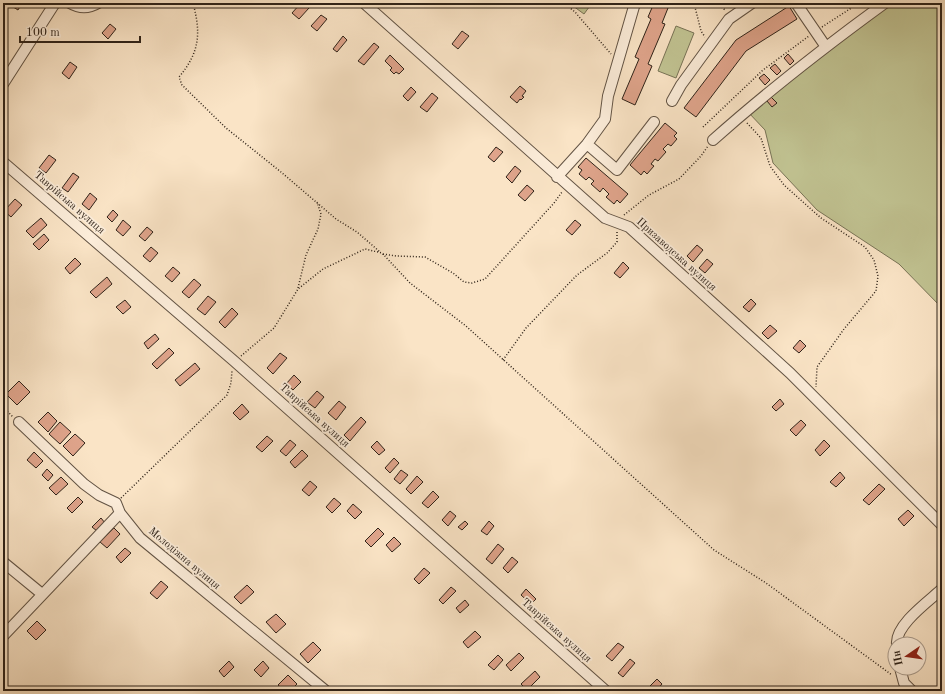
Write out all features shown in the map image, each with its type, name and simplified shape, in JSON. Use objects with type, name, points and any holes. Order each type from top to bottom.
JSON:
[{"type":"street","points":[[3,84],[55,3]]},
{"type":"street","points":[[70,3],[77,8],[90,8],[98,3]]},
{"type":"street","name":"Призаводська вулиця","points":[[364,3],[560,180],[605,218],[629,227],[784,368],[942,525]]},
{"type":"street","points":[[560,180],[606,119],[608,96],[636,3]]},
{"type":"street","points":[[672,102],[681,84],[729,19],[752,3]]},
{"type":"street","points":[[796,3],[826,47]]},
{"type":"street","points":[[713,140],[741,115],[826,47],[885,3]]},
{"type":"street","points":[[588,144],[617,170],[654,122]]},
{"type":"street","name":"Таврійська вулиця","points":[[3,162],[231,359],[606,691]]},
{"type":"street","points":[[19,422],[84,484],[99,495],[116,503]]},
{"type":"street","name":"Молодіжна вулиця","points":[[116,503],[120,514],[140,538],[326,691]]},
{"type":"street","points":[[3,636],[120,514]]},
{"type":"street","points":[[3,562],[42,594]]},
{"type":"street","points":[[898,636],[908,619],[942,589]]},
{"type":"street","points":[[902,676],[904,683],[912,691]]},
{"type":"path","points":[[193,3],[197,19],[198,36],[195,53],[179,76],[182,85],[226,128],[336,219],[357,232],[382,253],[410,283],[466,326],[714,550],[766,583],[904,683]]},
{"type":"path","points":[[564,3],[575,12],[618,63]]},
{"type":"path","points":[[694,3],[701,31],[710,44]]},
{"type":"path","points":[[717,3],[724,9],[729,19]]},
{"type":"path","points":[[703,127],[763,70],[815,32],[859,3]]},
{"type":"path","points":[[741,115],[761,138],[770,166],[784,185],[821,218],[865,247],[874,260],[878,276],[876,291],[844,329],[817,367],[816,388]]},
{"type":"path","points":[[503,360],[526,328],[536,317],[577,275],[607,253],[612,247],[616,242],[618,231],[614,222],[649,195],[679,179],[701,156],[713,140]]},
{"type":"path","points":[[116,503],[227,395],[232,383],[231,359],[274,328],[298,289],[323,268],[365,250],[396,256],[425,257],[453,273],[464,282],[478,282],[484,279],[560,197],[563,191],[560,180]]},
{"type":"path","points":[[298,289],[306,254],[318,229],[321,214],[317,202]]},
{"type":"path","points":[[3,408],[19,422]]},
{"type":"green space","points":[[569,3],[592,3],[584,14]]},
{"type":"green space","points":[[892,3],[942,3],[942,308],[899,264],[817,210],[773,163],[765,130],[748,112]]},
{"type":"green space","points":[[676,26],[694,33],[676,78],[658,71]]},
{"type":"building","points":[[11,3],[22,3],[18,10],[10,5]]},
{"type":"building","points":[[301,3],[309,8],[299,19],[292,13]]},
{"type":"building","points":[[654,3],[670,3],[662,23],[665,24],[648,64],[652,66],[635,105],[622,99],[639,59],[635,57],[651,19],[648,17]]},
{"type":"building","points":[[789,6],[797,19],[746,51],[696,117],[684,108],[736,40]]},
{"type":"building","points":[[321,15],[327,19],[317,31],[311,26]]},
{"type":"building","points":[[110,24],[116,29],[108,39],[102,33]]},
{"type":"building","points":[[462,31],[469,36],[458,49],[452,44]]},
{"type":"building","points":[[343,36],[347,40],[337,52],[333,49]]},
{"type":"building","points":[[374,43],[379,47],[364,65],[358,61]]},
{"type":"building","points":[[788,54],[794,61],[790,65],[784,58]]},
{"type":"building","points":[[390,55],[404,69],[399,74],[396,72],[394,74],[390,70],[392,68],[385,61]]},
{"type":"building","points":[[70,62],[77,67],[69,79],[62,73]]},
{"type":"building","points":[[775,64],[781,71],[777,75],[770,68]]},
{"type":"building","points":[[764,74],[770,80],[765,85],[759,78]]},
{"type":"building","points":[[520,86],[526,91],[522,96],[524,97],[517,103],[510,97]]},
{"type":"building","points":[[411,87],[416,92],[408,101],[403,96]]},
{"type":"building","points":[[432,93],[438,98],[427,112],[420,107]]},
{"type":"building","points":[[771,97],[777,103],[772,107],[767,101]]},
{"type":"building","points":[[665,123],[677,133],[674,136],[677,139],[671,146],[668,144],[663,149],[666,152],[658,161],[655,159],[651,164],[654,166],[647,174],[644,171],[641,175],[630,165]]},
{"type":"building","points":[[496,147],[503,152],[494,162],[488,157]]},
{"type":"building","points":[[49,155],[56,160],[46,173],[39,168]]},
{"type":"building","points":[[586,158],[628,194],[620,203],[617,200],[614,204],[606,197],[609,194],[603,188],[600,192],[591,184],[594,181],[589,177],[586,180],[579,174],[582,170],[578,167]]},
{"type":"building","points":[[515,166],[521,171],[512,183],[506,177]]},
{"type":"building","points":[[73,173],[79,177],[68,192],[62,188]]},
{"type":"building","points":[[527,185],[534,191],[525,201],[518,195]]},
{"type":"building","points":[[90,193],[97,199],[89,210],[82,204]]},
{"type":"building","points":[[15,199],[22,205],[11,217],[4,211]]},
{"type":"building","points":[[113,210],[118,215],[112,222],[107,217]]},
{"type":"building","points":[[41,218],[47,225],[33,238],[26,231]]},
{"type":"building","points":[[123,220],[131,227],[123,236],[116,230]]},
{"type":"building","points":[[575,220],[581,225],[572,235],[566,230]]},
{"type":"building","points":[[147,227],[153,232],[145,241],[139,236]]},
{"type":"building","points":[[44,234],[49,240],[39,250],[33,244]]},
{"type":"building","points":[[697,245],[703,250],[693,262],[687,256]]},
{"type":"building","points":[[151,247],[158,253],[150,262],[143,256]]},
{"type":"building","points":[[75,258],[81,264],[70,274],[65,268]]},
{"type":"building","points":[[707,259],[713,264],[705,273],[699,268]]},
{"type":"building","points":[[623,262],[629,268],[620,278],[614,273]]},
{"type":"building","points":[[173,267],[180,273],[172,282],[165,276]]},
{"type":"building","points":[[107,277],[112,284],[96,298],[90,292]]},
{"type":"building","points":[[194,279],[201,285],[189,298],[182,292]]},
{"type":"building","points":[[208,296],[216,302],[205,315],[197,309]]},
{"type":"building","points":[[751,299],[756,304],[749,312],[743,307]]},
{"type":"building","points":[[125,300],[131,307],[123,314],[116,307]]},
{"type":"building","points":[[232,308],[238,314],[225,328],[219,322]]},
{"type":"building","points":[[770,325],[777,331],[768,339],[762,333]]},
{"type":"building","points":[[155,334],[159,339],[148,349],[144,343]]},
{"type":"building","points":[[800,340],[806,346],[799,353],[793,348]]},
{"type":"building","points":[[169,348],[174,353],[157,369],[152,364]]},
{"type":"building","points":[[280,353],[287,358],[273,374],[267,368]]},
{"type":"building","points":[[195,363],[200,369],[180,386],[175,380]]},
{"type":"building","points":[[294,375],[301,382],[293,390],[286,384]]},
{"type":"building","points":[[19,381],[30,392],[17,405],[6,394]]},
{"type":"building","points":[[317,391],[324,397],[315,408],[307,402]]},
{"type":"building","points":[[780,399],[784,404],[776,411],[772,407]]},
{"type":"building","points":[[339,401],[346,407],[336,420],[328,413]]},
{"type":"building","points":[[242,404],[249,412],[240,420],[233,413]]},
{"type":"building","points":[[48,412],[57,421],[48,432],[38,422]]},
{"type":"building","points":[[361,417],[366,422],[350,441],[344,435]]},
{"type":"building","points":[[801,420],[806,425],[796,436],[790,430]]},
{"type":"building","points":[[60,422],[71,432],[60,444],[49,434]]},
{"type":"building","points":[[75,434],[85,443],[73,456],[63,446]]},
{"type":"building","points":[[267,436],[273,441],[262,452],[256,447]]},
{"type":"building","points":[[290,440],[296,445],[286,456],[280,451]]},
{"type":"building","points":[[824,440],[830,446],[820,456],[815,450]]},
{"type":"building","points":[[377,441],[385,450],[379,455],[371,447]]},
{"type":"building","points":[[302,450],[308,456],[295,468],[290,462]]},
{"type":"building","points":[[34,452],[43,461],[36,468],[27,460]]},
{"type":"building","points":[[394,458],[399,463],[390,473],[385,468]]},
{"type":"building","points":[[47,469],[53,475],[48,481],[42,475]]},
{"type":"building","points":[[401,470],[408,475],[400,484],[394,479]]},
{"type":"building","points":[[840,472],[845,478],[836,487],[830,482]]},
{"type":"building","points":[[417,476],[423,482],[411,494],[406,489]]},
{"type":"building","points":[[61,477],[68,484],[56,495],[49,488]]},
{"type":"building","points":[[310,481],[317,487],[309,496],[302,490]]},
{"type":"building","points":[[879,484],[885,489],[869,505],[863,500]]},
{"type":"building","points":[[433,491],[439,497],[428,508],[422,503]]},
{"type":"building","points":[[78,497],[83,502],[72,513],[67,508]]},
{"type":"building","points":[[334,498],[341,504],[332,513],[326,507]]},
{"type":"building","points":[[353,504],[362,512],[355,519],[347,511]]},
{"type":"building","points":[[908,510],[914,516],[904,526],[898,519]]},
{"type":"building","points":[[450,511],[456,516],[448,526],[442,520]]},
{"type":"building","points":[[101,518],[105,523],[97,531],[92,527]]},
{"type":"building","points":[[465,521],[468,524],[462,530],[458,527]]},
{"type":"building","points":[[489,521],[494,526],[487,535],[481,531]]},
{"type":"building","points":[[114,528],[120,534],[107,548],[100,542]]},
{"type":"building","points":[[378,528],[384,534],[371,547],[365,541]]},
{"type":"building","points":[[394,537],[401,544],[392,552],[386,545]]},
{"type":"building","points":[[498,544],[504,549],[492,564],[486,559]]},
{"type":"building","points":[[125,548],[131,553],[121,563],[116,557]]},
{"type":"building","points":[[512,557],[518,562],[508,573],[503,568]]},
{"type":"building","points":[[424,568],[430,573],[419,584],[414,579]]},
{"type":"building","points":[[161,581],[168,587],[157,599],[150,593]]},
{"type":"building","points":[[247,585],[254,592],[241,604],[234,597]]},
{"type":"building","points":[[451,587],[456,591],[443,604],[439,600]]},
{"type":"building","points":[[526,589],[536,599],[531,604],[521,595]]},
{"type":"building","points":[[465,600],[469,605],[460,613],[456,608]]},
{"type":"building","points":[[276,614],[286,624],[276,633],[266,622]]},
{"type":"building","points":[[37,621],[46,630],[36,640],[27,631]]},
{"type":"building","points":[[475,631],[481,637],[468,648],[463,642]]},
{"type":"building","points":[[313,642],[321,650],[308,663],[300,654]]},
{"type":"building","points":[[618,643],[624,647],[612,661],[606,656]]},
{"type":"building","points":[[519,653],[524,658],[511,671],[506,665]]},
{"type":"building","points":[[498,655],[503,660],[494,670],[488,665]]},
{"type":"building","points":[[630,659],[635,663],[623,677],[618,673]]},
{"type":"building","points":[[229,661],[234,667],[224,677],[219,671]]},
{"type":"building","points":[[263,661],[269,668],[261,677],[254,670]]},
{"type":"building","points":[[535,671],[540,677],[527,690],[521,684]]},
{"type":"building","points":[[288,675],[297,684],[290,691],[285,691],[278,685]]},
{"type":"building","points":[[657,679],[662,684],[656,691],[645,691]]}]
